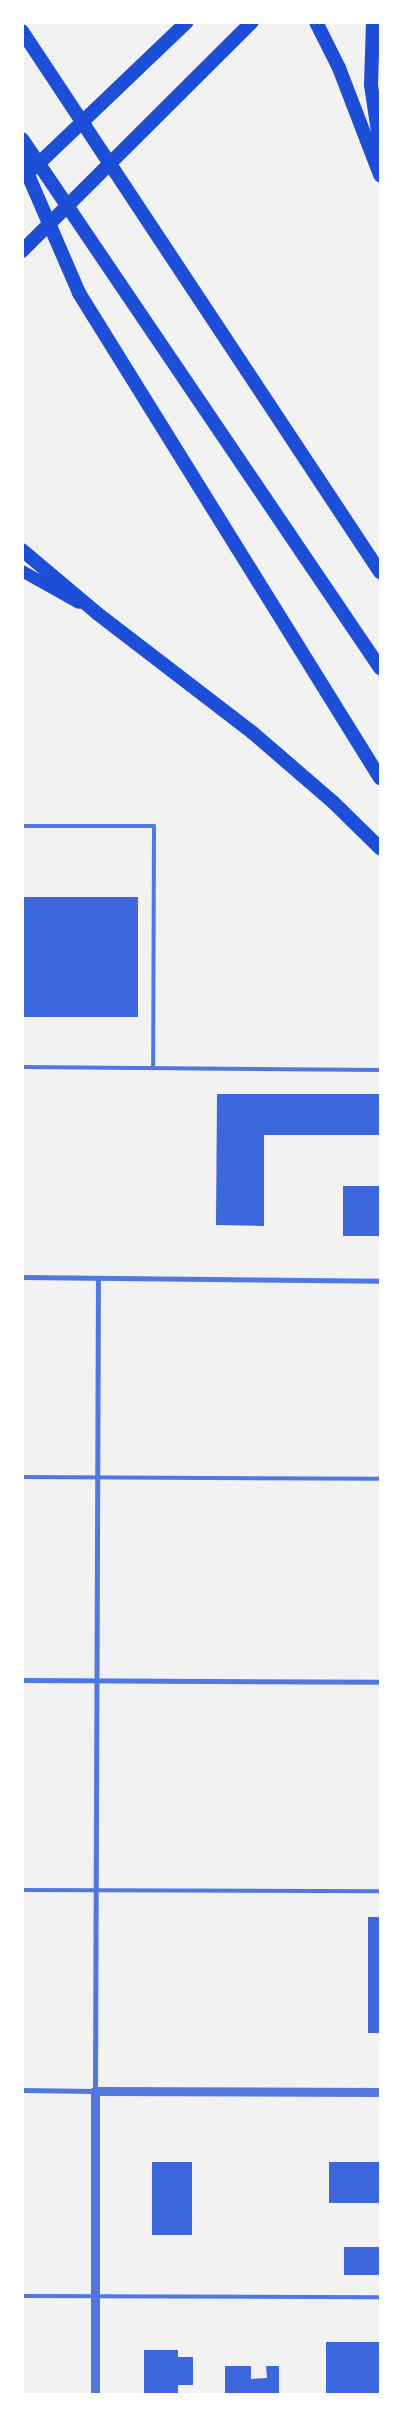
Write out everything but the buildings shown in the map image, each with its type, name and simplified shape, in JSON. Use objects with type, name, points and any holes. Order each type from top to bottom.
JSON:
[{"type":"highway","points":[[22,179],[187,22]]},
{"type":"highway","points":[[22,251],[252,22]]},
{"type":"highway","points":[[316,22],[339,68],[380,175]]},
{"type":"highway","points":[[373,22],[371,84],[380,145]]},
{"type":"highway","points":[[22,24],[42,59]]},
{"type":"highway","points":[[22,31],[380,572]]},
{"type":"highway","points":[[22,138],[109,263],[380,668]]},
{"type":"highway","points":[[22,161],[79,293],[380,778]]},
{"type":"highway","points":[[22,550],[98,614],[253,732],[333,802],[380,848]]},
{"type":"main road","points":[[22,571],[98,614]]},
{"type":"street","points":[[22,1277],[380,1281]]},
{"type":"street","points":[[95,2394],[98,1278]]},
{"type":"street","points":[[22,1680],[380,1682]]},
{"type":"street","points":[[22,2090],[380,2092]]},
{"type":"lane","points":[[22,826],[154,826],[153,1068]]},
{"type":"lane","points":[[22,1067],[380,1070]]},
{"type":"lane","points":[[22,1477],[380,1479]]},
{"type":"lane","points":[[22,1890],[380,1891]]},
{"type":"lane","points":[[22,2296],[380,2297]]}]
